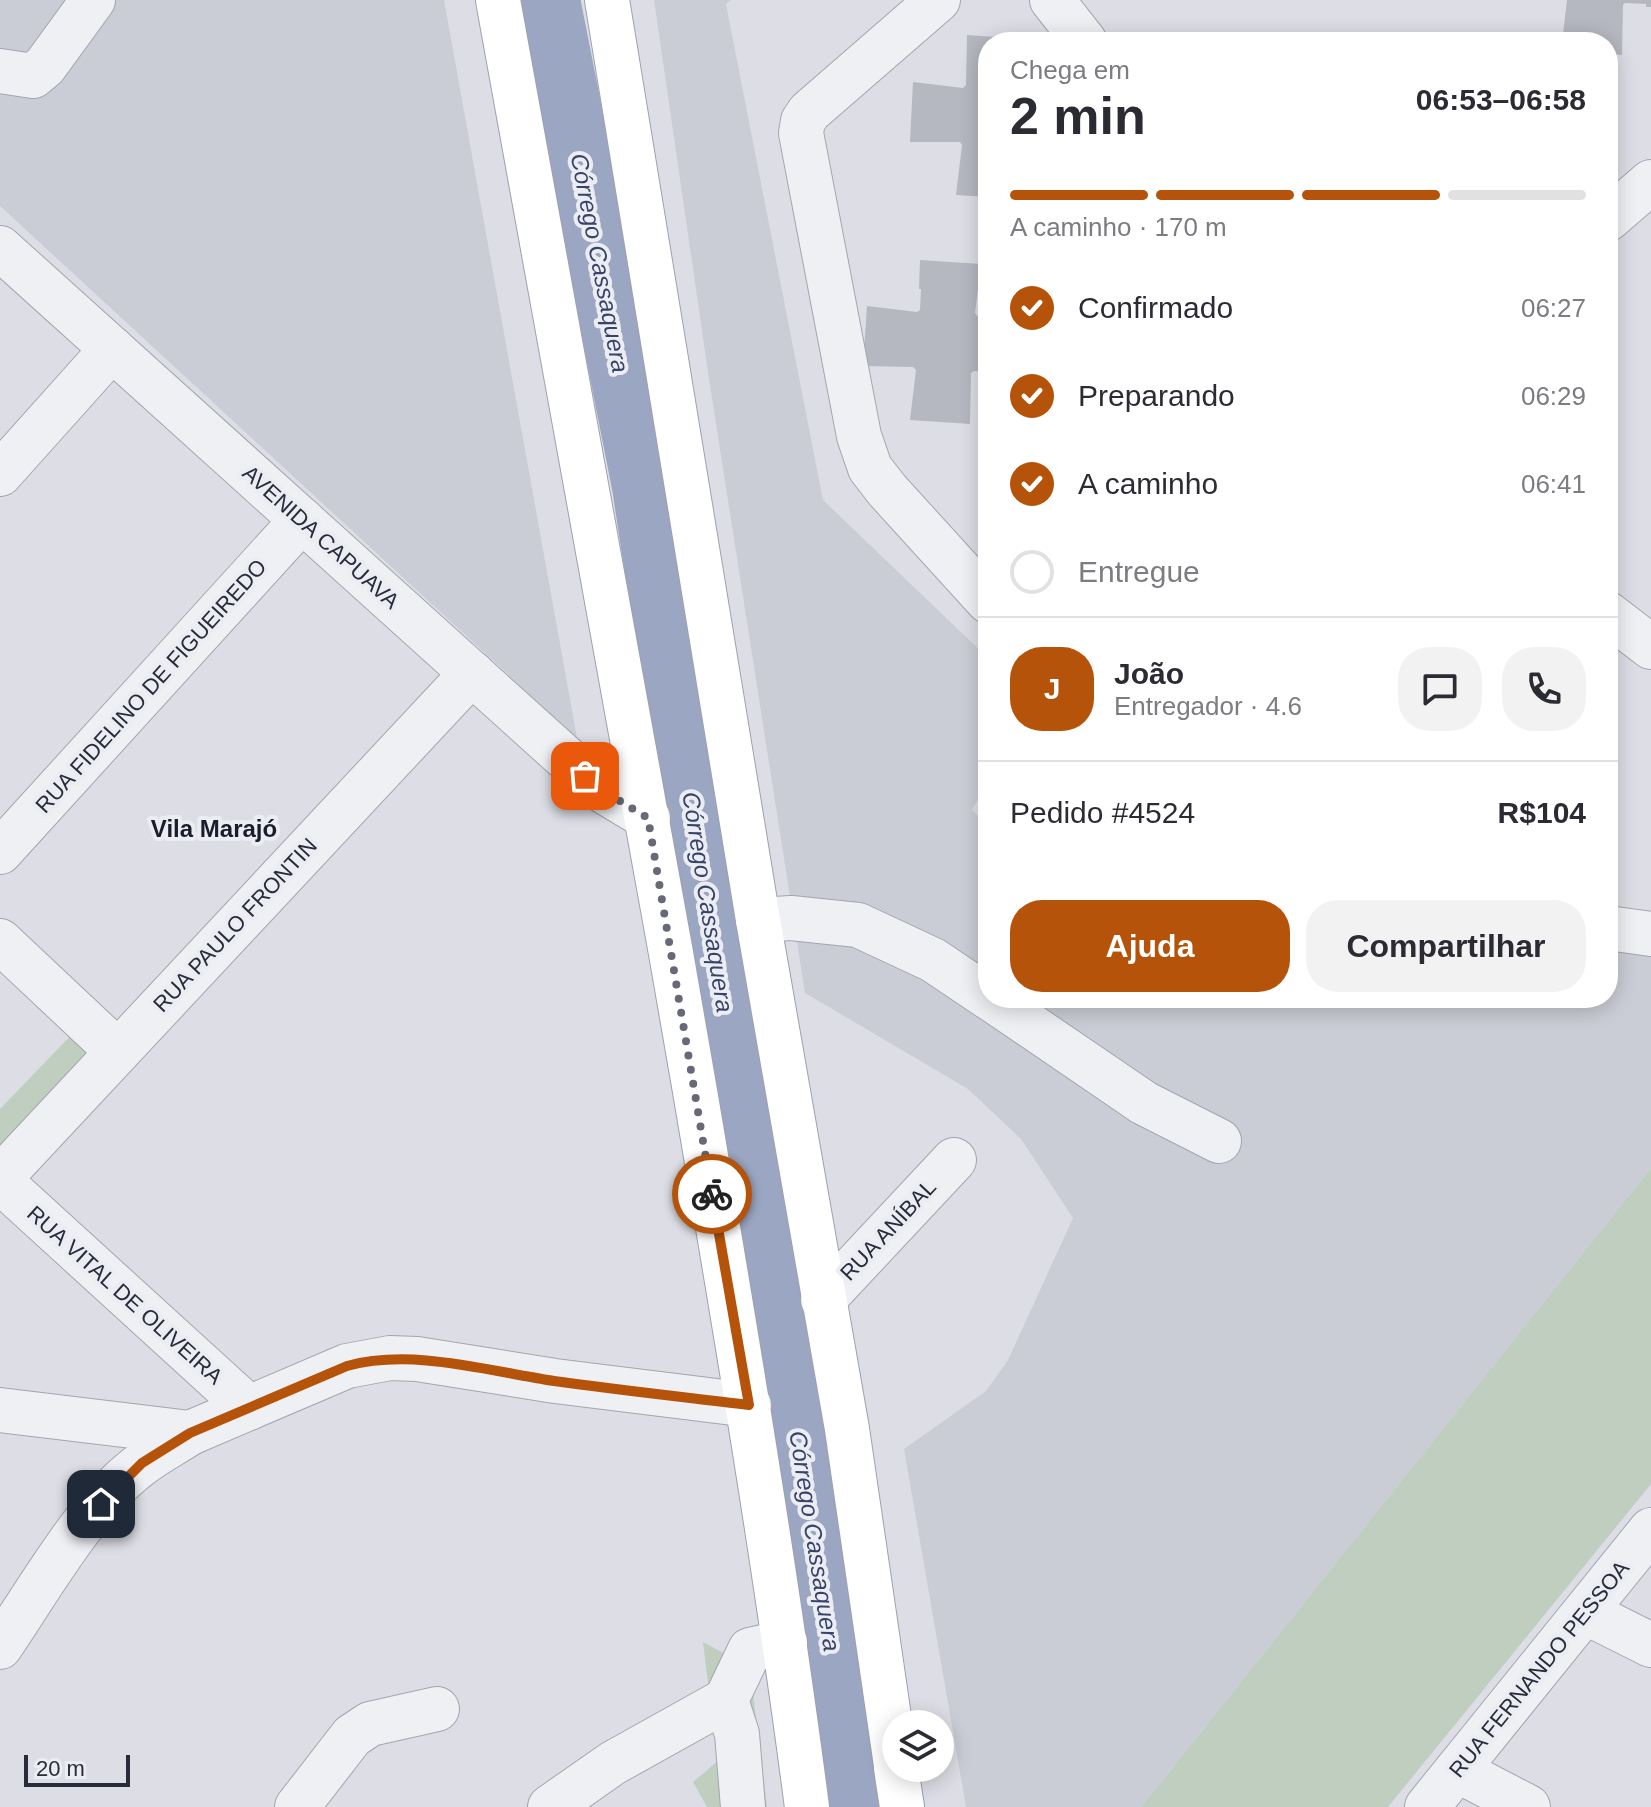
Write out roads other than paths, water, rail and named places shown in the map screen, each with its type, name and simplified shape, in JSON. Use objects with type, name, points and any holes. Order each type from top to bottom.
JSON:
[{"type":"main road","points":[[498,0],[648,818],[749,1405],[807,1807]]},
{"type":"main road","points":[[607,0],[758,920],[847,1429],[888,1710]]},
{"type":"main road","points":[[898,1782],[902,1807]]},
{"type":"street","points":[[0,71],[33,76],[45,66],[93,0]]},
{"type":"street","points":[[938,0],[809,112],[803,121],[801,133],[859,436],[870,468],[978,590]]},
{"type":"street","points":[[1052,0],[1077,32]]},
{"type":"street","points":[[1618,211],[1649,187]]},
{"type":"street","name":"AVENIDA CAPUAVA","points":[[0,248],[600,789],[648,818]]},
{"type":"street","points":[[0,474],[112,349]]},
{"type":"street","name":"RUA FIDELINO DE FIGUEIREDO","points":[[0,852],[302,520]]},
{"type":"street","points":[[1618,624],[1651,647]]},
{"type":"street","name":"RUA PAULO FRONTIN","points":[[0,1180],[472,673]]},
{"type":"street","points":[[758,920],[791,918],[858,925],[933,960],[978,990]]},
{"type":"street","points":[[1618,929],[1651,934]]},
{"type":"street","points":[[0,941],[117,1051]]},
{"type":"street","points":[[1005,1008],[1144,1103],[1219,1141]]},
{"type":"street","name":"RUA ANÍBAL","points":[[823,1300],[954,1160]]},
{"type":"street","name":"RUA VITAL DE OLIVEIRA","points":[[0,1180],[249,1408]]},
{"type":"street","points":[[0,1647],[75,1536],[101,1504],[142,1463],[190,1433],[347,1366],[390,1358],[552,1366],[749,1405]]},
{"type":"street","points":[[0,1410],[190,1433]]},
{"type":"street","name":"RUA FERNANDO PESSOA","points":[[1427,1807],[1651,1530]]},
{"type":"street","points":[[1585,1612],[1651,1645]]},
{"type":"street","points":[[743,1807],[737,1734],[726,1700],[750,1650],[785,1642]]},
{"type":"street","points":[[550,1807],[613,1763],[726,1700]]},
{"type":"street","points":[[297,1807],[352,1736],[370,1724],[437,1709]]},
{"type":"street","points":[[1457,1770],[1528,1807]]},
{"type":"waterway","name":"Córrego Cassaquera","points":[[548,0],[644,486],[700,858],[826,1591],[852,1807]]},
{"type":"district","name":"Vila Marajó","points":[[214,828]]}]
